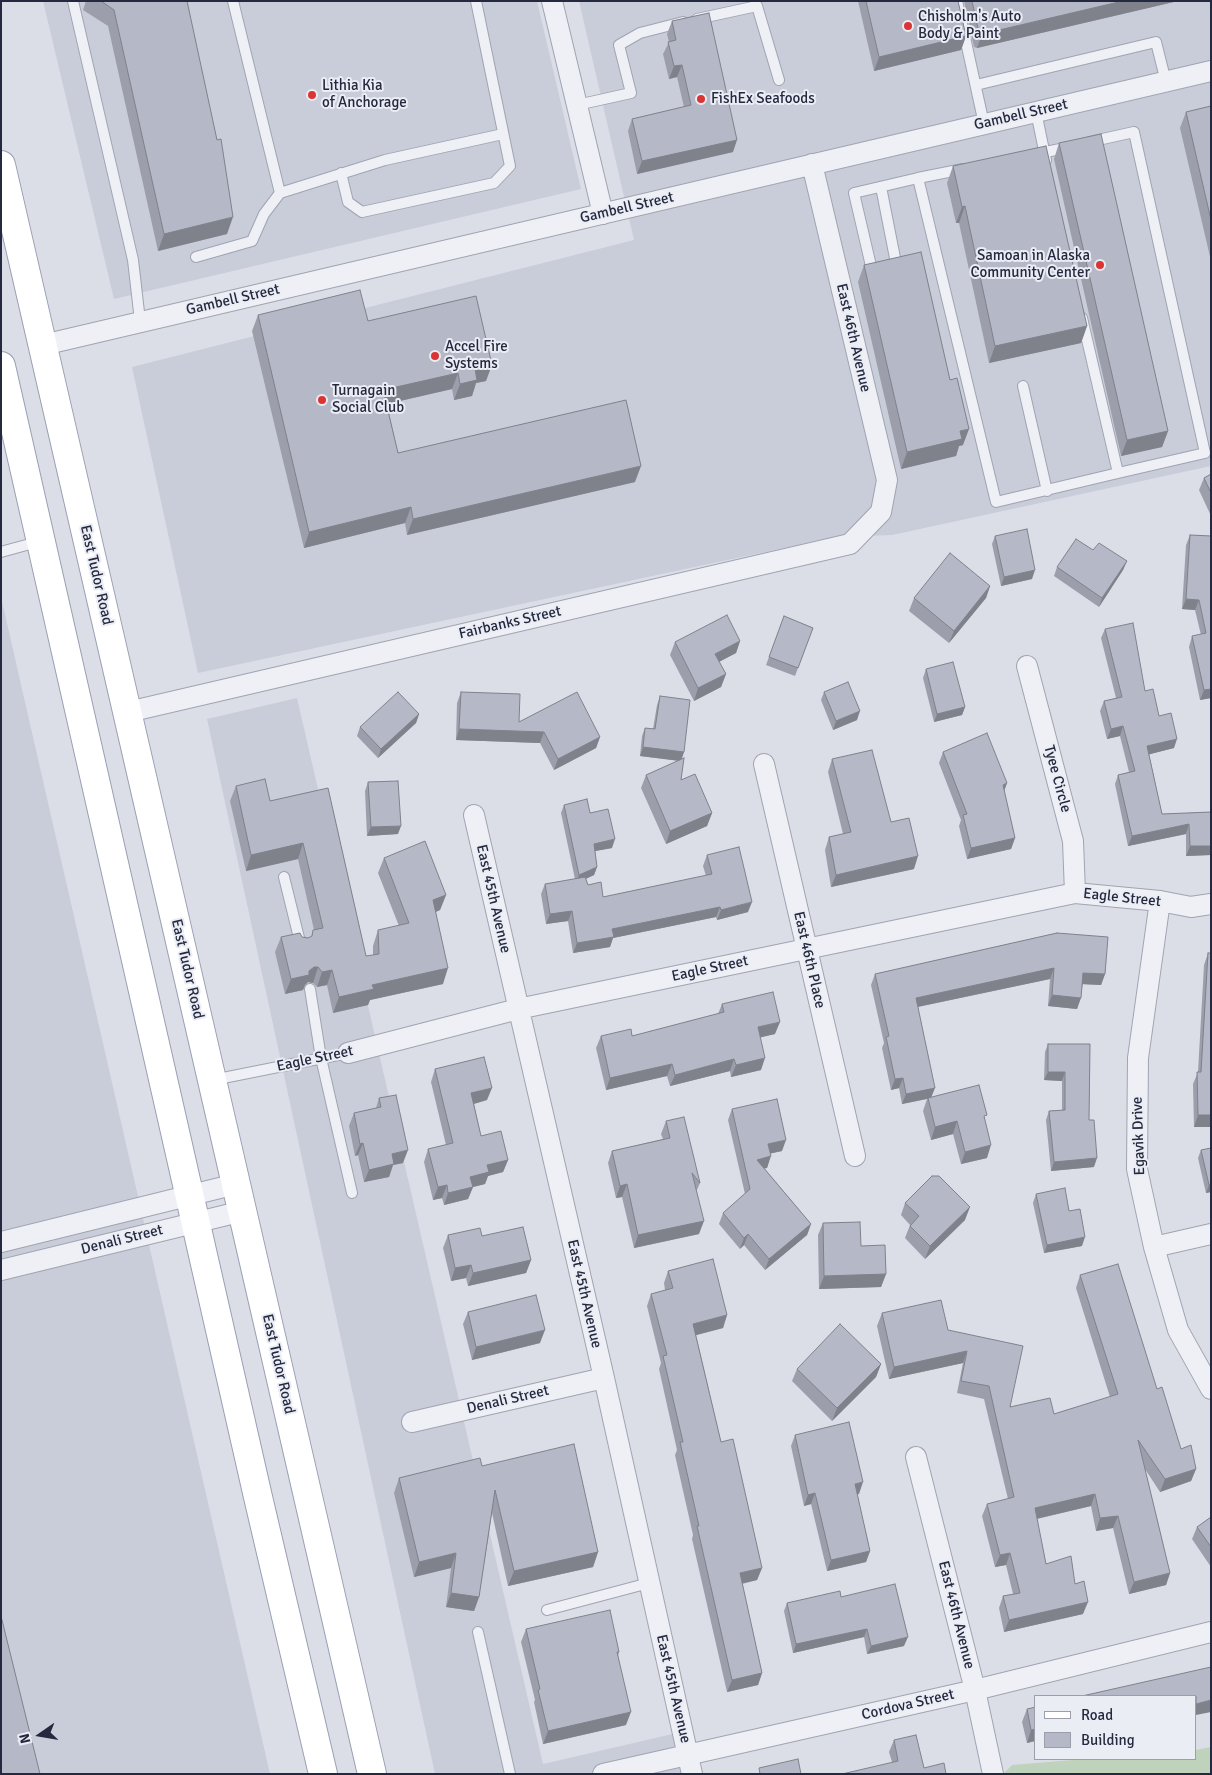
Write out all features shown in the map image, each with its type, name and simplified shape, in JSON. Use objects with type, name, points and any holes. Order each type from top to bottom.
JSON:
[{"type":"main road","name":"East Tudor Road","points":[[1,165],[372,1774]]},
{"type":"main road","points":[[1,366],[323,1774]]},
{"type":"street","points":[[552,1],[603,214]]},
{"type":"street","name":"Gambell Street","points":[[43,345],[1211,71]]},
{"type":"street","name":"East 46th Avenue","points":[[812,164],[887,480],[881,512]]},
{"type":"street","name":"Fairbanks Street","points":[[128,712],[850,544],[881,512]]},
{"type":"street","name":"Tyee Circle","points":[[1027,666],[1073,841],[1075,893]]},
{"type":"street","name":"East 46th Place","points":[[764,764],[855,1156]]},
{"type":"street","name":"East 45th Avenue","points":[[474,815],[604,1378],[689,1764]]},
{"type":"street","name":"Eagle Street","points":[[348,1053],[518,1009],[1075,893],[1160,901],[1191,907],[1211,904]]},
{"type":"street","name":"Egavik Drive","points":[[1160,901],[1138,1058],[1137,1169],[1154,1247],[1178,1330],[1211,1389]]},
{"type":"street","name":"Denali Street","points":[[1,1242],[236,1184]]},
{"type":"street","name":"Denali Street","points":[[1,1270],[243,1211]]},
{"type":"street","points":[[1154,1247],[1211,1234]]},
{"type":"street","name":"Denali Street","points":[[412,1422],[604,1378]]},
{"type":"street","name":"East 46th Avenue","points":[[916,1457],[975,1690],[993,1774]]},
{"type":"street","name":"Cordova Street","points":[[603,1774],[689,1764],[975,1690],[1211,1632]]},
{"type":"lane","points":[[73,1],[133,260],[140,321]]},
{"type":"lane","points":[[233,1],[280,193]]},
{"type":"lane","points":[[341,172],[348,202],[362,212],[494,183],[510,166],[476,1]]},
{"type":"lane","points":[[956,1],[984,124]]},
{"type":"lane","points":[[577,105],[631,93],[619,45],[640,33],[757,6],[779,80]]},
{"type":"lane","points":[[976,85],[1156,42],[1166,82]]},
{"type":"lane","points":[[1036,112],[1049,172]]},
{"type":"lane","points":[[918,178],[996,502],[1205,453],[1134,132],[1025,156]]},
{"type":"lane","points":[[196,257],[252,241],[264,214],[280,193],[341,172],[385,160],[503,134]]},
{"type":"lane","points":[[871,266],[854,193],[976,166]]},
{"type":"lane","points":[[881,187],[896,263]]},
{"type":"lane","points":[[1080,308],[1118,473]]},
{"type":"lane","points":[[1023,386],[1047,490]]},
{"type":"lane","points":[[1,552],[42,540]]},
{"type":"lane","points":[[284,877],[301,946]]},
{"type":"lane","points":[[310,989],[321,1058],[352,1193]]},
{"type":"lane","name":"Eagle Street","points":[[212,1080],[348,1053]]},
{"type":"lane","points":[[547,1610],[649,1583]]},
{"type":"lane","points":[[478,1632],[510,1774]]},
{"type":"shaded area","name":"Lithia Kia of Anchorage","points":[[43,1],[537,1],[581,189],[114,299]]},
{"type":"shaded area","points":[[579,1],[1211,1],[1211,466],[892,535],[826,539],[198,673],[132,367],[634,240]]},
{"type":"shaded area","points":[[1,597],[270,1774],[1,1774]]},
{"type":"shaded area","points":[[297,698],[543,1764],[677,1733],[686,1774],[435,1774],[207,719]]},
{"type":"green space","points":[[1211,1747],[1211,1774],[1004,1773],[1012,1765],[1073,1760],[1197,1760],[1197,1750]]},
{"type":"building","points":[[101,1],[187,1],[217,140],[221,139],[233,217],[164,234],[114,10]]},
{"type":"building","name":"Chisholm's Auto Body & Paint","points":[[866,1],[958,1],[966,36],[879,57]]},
{"type":"building","points":[[972,1],[1123,1],[982,34],[979,33]]},
{"type":"building","name":"FishEx Seafoods","points":[[709,13],[737,140],[642,161],[632,119],[691,105],[682,65],[674,66],[668,42],[676,40],[672,21]]},
{"type":"building","points":[[1211,106],[1211,220],[1186,112]]},
{"type":"building","points":[[1101,134],[1168,431],[1127,440],[1059,143]]},
{"type":"building","points":[[1046,146],[1087,326],[995,346],[965,206],[962,207],[953,166]]},
{"type":"building","points":[[921,252],[950,380],[957,378],[969,429],[960,431],[962,439],[907,452],[864,265]]},
{"type":"building","points":[[360,290],[368,321],[476,296],[492,365],[475,369],[477,380],[460,384],[458,373],[383,390],[398,453],[626,400],[641,466],[413,519],[411,507],[309,532],[258,315]]},
{"type":"building","points":[[1211,474],[1211,493],[1204,478]]},
{"type":"building","points":[[1027,529],[1035,570],[1004,577],[995,536]]},
{"type":"building","points":[[1190,535],[1211,536],[1211,689],[1204,690],[1192,636],[1206,633],[1199,600],[1186,599]]},
{"type":"building","points":[[1076,539],[1093,550],[1099,543],[1127,561],[1102,598],[1057,567]]},
{"type":"building","points":[[950,553],[990,586],[954,631],[914,598]]},
{"type":"building","points":[[727,615],[740,641],[715,654],[726,674],[698,688],[675,642]]},
{"type":"building","points":[[784,616],[813,628],[798,668],[769,657]]},
{"type":"building","points":[[1133,623],[1145,691],[1153,689],[1159,716],[1171,713],[1177,739],[1147,746],[1162,814],[1211,812],[1211,846],[1190,846],[1189,824],[1132,836],[1118,775],[1135,771],[1123,726],[1111,729],[1104,701],[1122,697],[1105,629]]},
{"type":"building","points":[[953,662],[965,707],[937,714],[926,669]]},
{"type":"building","points":[[848,682],[860,711],[836,721],[824,692]]},
{"type":"building","points":[[398,692],[419,714],[381,749],[360,727]]},
{"type":"building","points":[[461,692],[520,694],[519,722],[577,692],[600,737],[558,759],[544,732],[459,729]]},
{"type":"building","points":[[660,696],[690,700],[684,752],[643,747],[645,728],[655,729]]},
{"type":"building","points":[[987,733],[1007,783],[1003,785],[1015,838],[971,848],[963,815],[967,814],[943,752]]},
{"type":"building","points":[[872,750],[891,822],[909,818],[918,856],[836,875],[829,837],[851,832],[832,759]]},
{"type":"building","points":[[684,758],[681,780],[695,774],[712,813],[670,831],[646,775]]},
{"type":"building","points":[[265,779],[270,801],[328,788],[366,956],[379,954],[378,930],[409,923],[384,858],[425,841],[446,895],[433,900],[448,968],[372,985],[374,989],[339,997],[332,970],[322,972],[318,967],[314,967],[309,971],[309,975],[291,979],[281,937],[300,933],[302,937],[308,938],[312,936],[313,930],[323,928],[303,843],[251,855],[236,786]]},
{"type":"building","points":[[398,781],[401,826],[371,827],[368,782]]},
{"type":"building","points":[[587,799],[590,813],[608,809],[615,839],[594,844],[597,867],[579,875],[564,805]]},
{"type":"building","points":[[739,847],[752,902],[721,910],[720,907],[612,929],[614,937],[577,943],[572,911],[550,914],[545,884],[585,877],[588,885],[601,882],[603,897],[712,874],[707,855]]},
{"type":"building","points":[[1057,933],[1108,937],[1105,974],[1083,973],[1081,998],[1052,995],[1054,968],[916,998],[935,1088],[906,1094],[903,1078],[895,1079],[886,1037],[889,1036],[875,974]]},
{"type":"building","points":[[1208,953],[1211,953],[1211,1115],[1198,1115],[1197,1072],[1201,1072]]},
{"type":"building","points":[[773,992],[780,1022],[758,1027],[765,1058],[736,1065],[734,1059],[675,1075],[672,1064],[610,1078],[601,1036],[631,1029],[632,1036],[724,1012],[722,1004]]},
{"type":"building","points":[[1048,1044],[1090,1044],[1089,1120],[1094,1120],[1097,1158],[1054,1162],[1049,1111],[1065,1110],[1065,1072],[1048,1072]]},
{"type":"building","points":[[484,1057],[492,1088],[471,1093],[481,1136],[501,1131],[508,1160],[487,1165],[489,1172],[470,1177],[473,1187],[448,1193],[447,1185],[438,1187],[428,1149],[453,1143],[435,1069]]},
{"type":"building","points":[[979,1085],[987,1115],[984,1116],[991,1145],[965,1152],[957,1121],[935,1127],[928,1098]]},
{"type":"building","points":[[396,1095],[408,1150],[392,1154],[394,1164],[369,1170],[363,1143],[360,1144],[354,1113],[381,1107],[379,1098]]},
{"type":"building","points":[[777,1099],[786,1140],[768,1144],[771,1156],[757,1160],[811,1224],[769,1259],[748,1234],[744,1238],[723,1213],[750,1189],[732,1109]]},
{"type":"building","points":[[684,1117],[700,1183],[692,1173],[704,1221],[638,1235],[627,1184],[620,1186],[612,1151],[670,1138],[666,1121]]},
{"type":"building","points":[[1211,1148],[1211,1184],[1209,1185],[1201,1150]]},
{"type":"building","points":[[932,1176],[939,1176],[970,1207],[930,1246],[910,1226],[919,1216],[905,1203]]},
{"type":"building","points":[[1065,1188],[1069,1211],[1080,1209],[1085,1237],[1047,1245],[1036,1194]]},
{"type":"building","points":[[860,1222],[861,1246],[885,1245],[886,1274],[824,1276],[823,1223]]},
{"type":"building","points":[[523,1227],[531,1260],[473,1273],[471,1265],[455,1268],[448,1235],[480,1228],[482,1236]]},
{"type":"building","points":[[713,1259],[727,1315],[693,1324],[721,1442],[733,1439],[762,1568],[740,1573],[762,1673],[732,1680],[680,1442],[683,1442],[663,1356],[667,1355],[651,1294],[673,1288],[668,1271]]},
{"type":"building","points":[[1118,1264],[1157,1389],[1162,1387],[1181,1449],[1191,1445],[1196,1469],[1165,1479],[1138,1440],[1170,1573],[1134,1582],[1118,1516],[1100,1518],[1095,1494],[1035,1508],[1046,1564],[1071,1556],[1075,1584],[1084,1581],[1088,1602],[1009,1620],[1003,1596],[1020,1593],[1010,1553],[1000,1555],[987,1504],[1014,1497],[989,1386],[961,1381],[967,1351],[894,1367],[882,1313],[941,1300],[948,1330],[1023,1346],[1010,1407],[1050,1398],[1054,1414],[1118,1394],[1080,1275]]},
{"type":"building","points":[[536,1295],[545,1330],[476,1347],[468,1312]]},
{"type":"building","points":[[840,1324],[881,1364],[837,1408],[797,1369]]},
{"type":"building","points":[[849,1422],[863,1482],[855,1484],[870,1551],[831,1560],[815,1493],[808,1495],[795,1435]]},
{"type":"building","points":[[574,1444],[598,1552],[514,1571],[495,1490],[479,1597],[451,1593],[456,1553],[419,1562],[399,1478],[480,1458],[482,1466]]},
{"type":"building","points":[[1211,1517],[1211,1547],[1197,1527]]},
{"type":"building","points":[[895,1584],[908,1637],[871,1646],[867,1629],[796,1644],[787,1603],[840,1591],[841,1597]]},
{"type":"building","points":[[610,1610],[619,1652],[617,1652],[631,1712],[548,1731],[526,1629]]},
{"type":"building","points":[[1,1616],[40,1774],[1,1774]]},
{"type":"building","points":[[1211,1667],[1211,1700],[1197,1704],[1197,1695],[1086,1695]]},
{"type":"building","points":[[1034,1707],[1034,1729],[1031,1730],[1027,1709]]},
{"type":"building","points":[[916,1735],[924,1768],[944,1763],[946,1774],[842,1774],[898,1761],[894,1740]]},
{"type":"building","points":[[798,1759],[801,1774],[760,1774],[759,1768]]},
{"type":"place","name":"Chisholm's Auto Body & Paint","points":[[908,26]]},
{"type":"place","name":"Lithia Kia of Anchorage","points":[[312,95]]},
{"type":"place","name":"FishEx Seafoods","points":[[701,99]]},
{"type":"place","name":"Samoan in Alaska Community Center","points":[[1100,265]]},
{"type":"place","name":"Accel Fire Systems","points":[[435,356]]},
{"type":"place","name":"Turnagain Social Club","points":[[322,400]]}]
